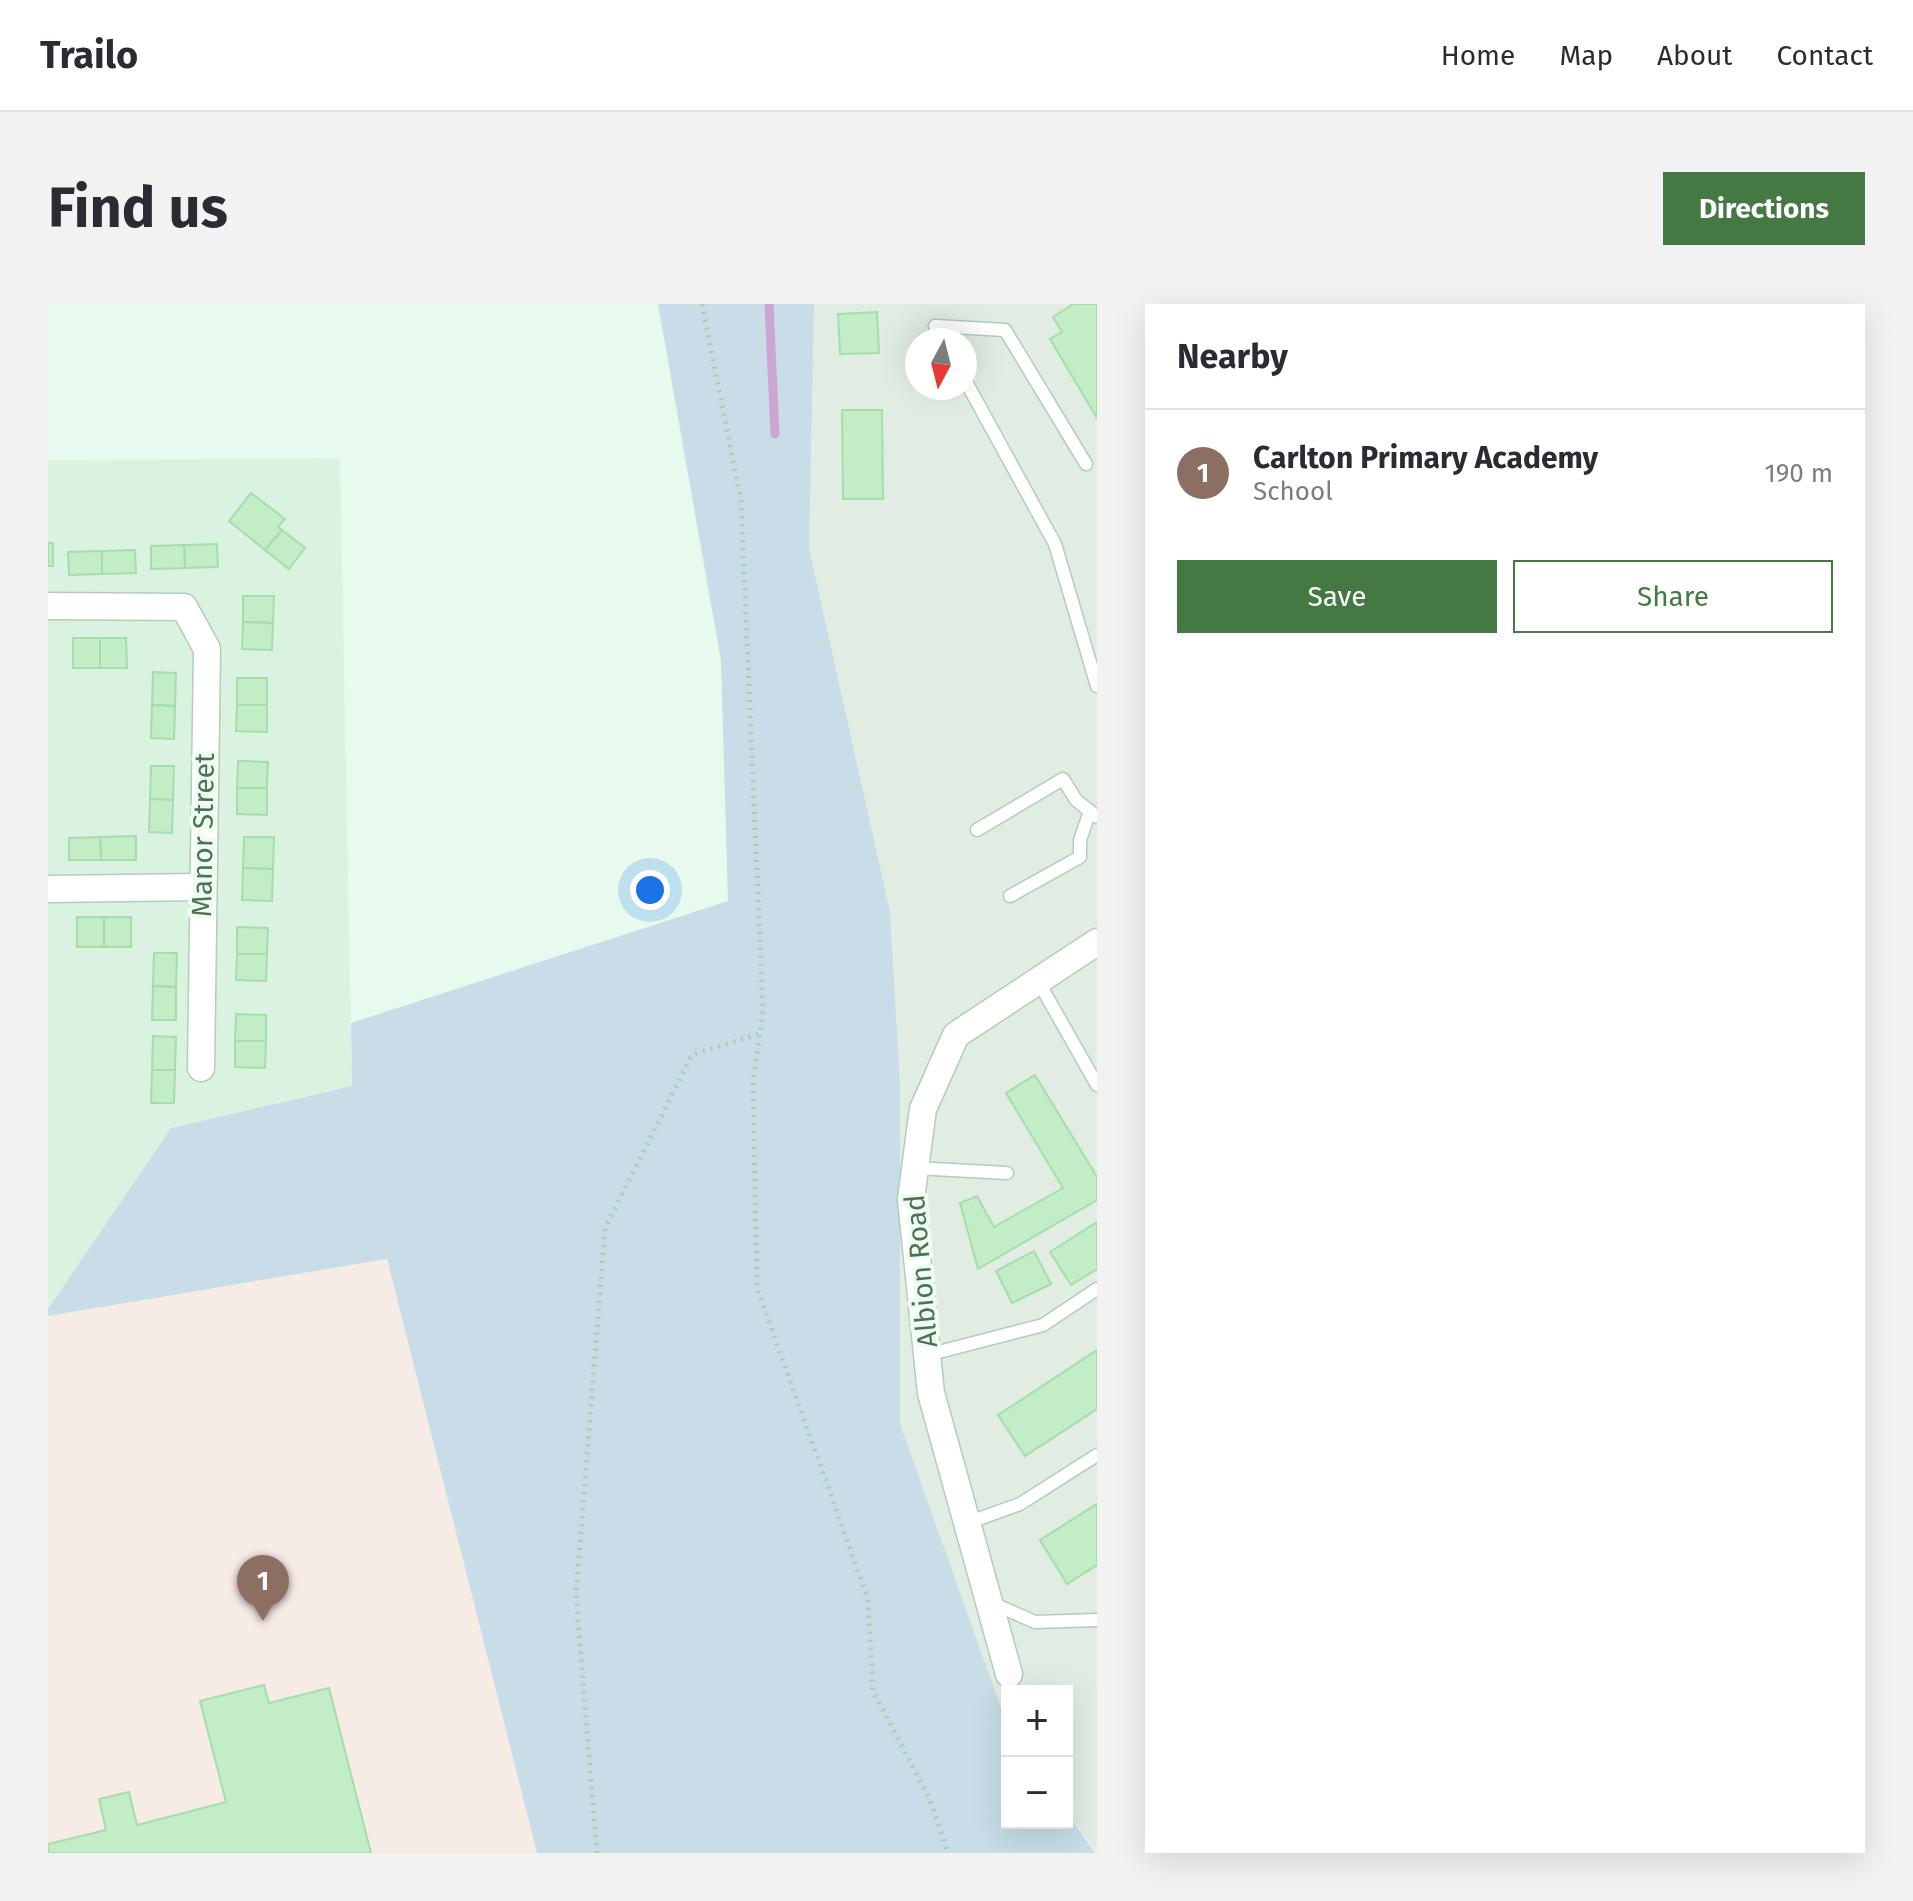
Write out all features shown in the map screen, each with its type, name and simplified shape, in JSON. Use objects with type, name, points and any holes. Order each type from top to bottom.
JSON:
[{"type":"street","name":"Manor Street","points":[[48,606],[184,607],[207,649],[201,1068]]},
{"type":"street","points":[[48,889],[202,887]]},
{"type":"street","name":"Albion Road","points":[[1009,1674],[931,1393],[911,1199],[923,1109],[956,1035],[1097,942]]},
{"type":"lane","points":[[936,328],[970,328]]},
{"type":"lane","points":[[977,328],[1005,330],[1086,464]]},
{"type":"lane","points":[[976,400],[1055,544],[1097,686]]},
{"type":"lane","points":[[977,830],[1063,779],[1076,800],[1093,814],[1080,840],[1080,857],[1010,896]]},
{"type":"lane","points":[[1038,981],[1097,1085]]},
{"type":"lane","points":[[915,1168],[1007,1173]]},
{"type":"lane","points":[[927,1355],[1043,1325],[1097,1289]]},
{"type":"lane","points":[[967,1523],[1020,1504],[1097,1455]]},
{"type":"lane","points":[[989,1601],[1035,1622],[1097,1620]]},
{"type":"path","points":[[702,304],[741,501],[763,1011],[753,1082],[757,1288],[868,1599],[873,1691],[930,1800],[948,1853]]},
{"type":"path","points":[[597,1853],[576,1595],[605,1228],[692,1055],[760,1034]]},
{"type":"shaded area","points":[[658,304],[814,304],[809,548],[890,912],[900,1081],[900,1424],[1001,1708],[1001,1829],[1073,1829],[1073,1821],[1095,1853],[537,1853],[387,1259],[48,1316],[48,1309],[171,1128],[352,1086],[351,1023],[728,901],[721,661]]},
{"type":"shaded area","points":[[799,304],[1097,304],[1097,1853],[1073,1820],[1073,1685],[1001,1685],[1001,1712],[900,1424],[900,1081],[890,912],[809,548]]},
{"type":"shaded area","points":[[340,458],[352,1086],[171,1128],[48,1309],[48,460]]},
{"type":"shaded area","points":[[387,1259],[537,1853],[48,1853],[48,1316]]},
{"type":"building","points":[[1073,304],[1097,304],[1097,418],[1050,339],[1062,332],[1053,317]]},
{"type":"building","points":[[877,312],[879,353],[840,354],[838,314]]},
{"type":"building","points":[[842,410],[882,410],[883,499],[843,499]]},
{"type":"building","points":[[251,493],[285,519],[278,527],[282,530],[265,550],[229,521]]},
{"type":"building","points":[[282,530],[305,548],[289,569],[265,550]]},
{"type":"building","points":[[48,543],[53,543],[53,566],[48,566]]},
{"type":"building","points":[[217,544],[218,567],[185,568],[184,545]]},
{"type":"building","points":[[184,545],[185,568],[151,569],[151,546]]},
{"type":"building","points":[[135,550],[136,573],[102,574],[102,551]]},
{"type":"building","points":[[102,551],[102,574],[69,575],[68,552]]},
{"type":"building","points":[[243,596],[274,596],[273,623],[243,622]]},
{"type":"building","points":[[243,622],[273,623],[272,650],[242,649]]},
{"type":"building","points":[[73,638],[100,638],[100,668],[73,668]]},
{"type":"building","points":[[100,638],[126,638],[127,668],[100,668]]},
{"type":"building","points":[[153,672],[176,673],[175,706],[152,705]]},
{"type":"building","points":[[237,678],[267,678],[267,705],[237,705]]},
{"type":"building","points":[[152,705],[175,706],[174,739],[151,738]]},
{"type":"building","points":[[237,705],[267,705],[267,732],[236,731]]},
{"type":"building","points":[[238,761],[268,762],[267,788],[237,788]]},
{"type":"building","points":[[151,766],[174,766],[173,800],[150,799]]},
{"type":"building","points":[[237,788],[267,788],[267,815],[237,814]]},
{"type":"building","points":[[150,799],[173,800],[172,833],[149,832]]},
{"type":"building","points":[[136,836],[136,860],[101,860],[100,837]]},
{"type":"building","points":[[100,837],[101,860],[69,860],[69,838]]},
{"type":"building","points":[[244,837],[274,837],[273,869],[243,868]]},
{"type":"building","points":[[243,868],[273,869],[272,901],[242,900]]},
{"type":"building","points":[[77,917],[104,917],[104,947],[77,947]]},
{"type":"building","points":[[104,917],[131,917],[131,947],[104,947]]},
{"type":"building","points":[[237,927],[268,928],[267,954],[237,954]]},
{"type":"building","points":[[154,953],[177,953],[176,987],[153,986]]},
{"type":"building","points":[[237,954],[267,954],[266,981],[236,980]]},
{"type":"building","points":[[153,986],[176,987],[176,1020],[152,1020]]},
{"type":"building","points":[[236,1014],[266,1015],[266,1041],[235,1041]]},
{"type":"building","points":[[153,1036],[176,1037],[175,1070],[152,1070]]},
{"type":"building","points":[[235,1041],[266,1041],[265,1068],[235,1067]]},
{"type":"building","points":[[152,1070],[175,1070],[174,1103],[151,1103]]},
{"type":"building","points":[[1035,1075],[1097,1177],[1097,1200],[978,1269],[960,1203],[977,1196],[994,1227],[1063,1188],[1006,1093]]},
{"type":"building","points":[[1097,1222],[1097,1269],[1071,1285],[1050,1252]]},
{"type":"building","points":[[1034,1251],[1051,1284],[1012,1303],[996,1271]]},
{"type":"building","points":[[1097,1350],[1097,1409],[1025,1456],[998,1415]]},
{"type":"building","points":[[1097,1504],[1097,1565],[1067,1584],[1040,1540]]},
{"type":"building","points":[[264,1685],[269,1703],[329,1688],[371,1853],[48,1853],[48,1844],[106,1830],[99,1799],[129,1792],[137,1825],[226,1802],[200,1701]]},
{"type":"waterway","points":[[769,304],[775,434]]},
{"type":"place","name":"Carlton Primary Academy","points":[[263,1621]]}]
